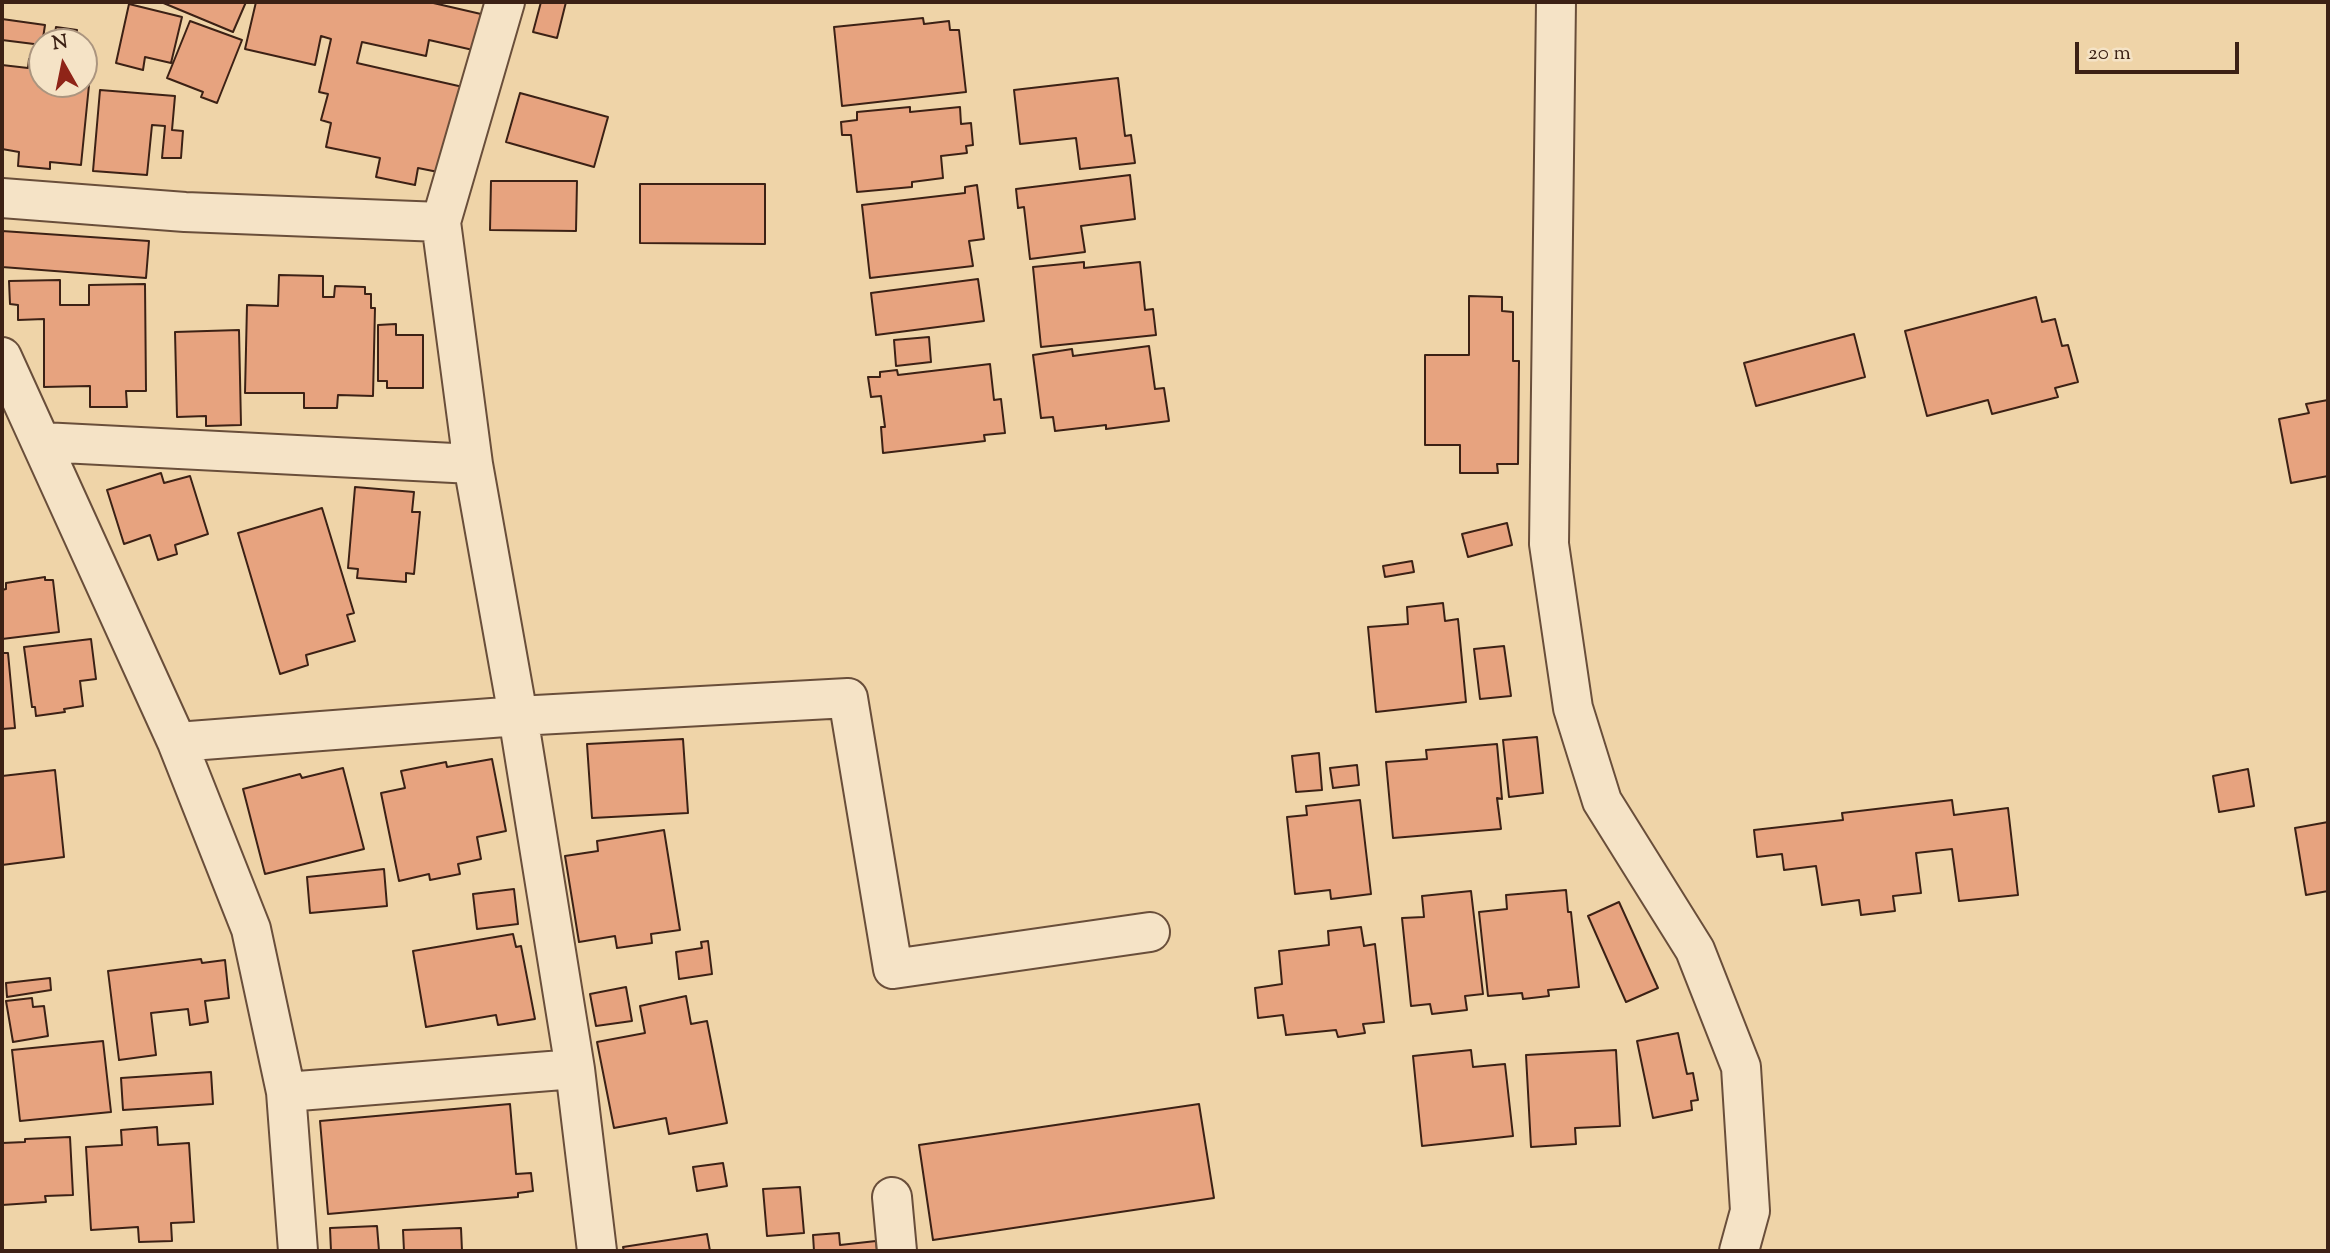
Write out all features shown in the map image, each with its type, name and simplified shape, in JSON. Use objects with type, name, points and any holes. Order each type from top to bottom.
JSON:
[{"type":"street","points":[[505,2],[441,222],[473,464],[518,716],[575,1069],[597,1251]]},
{"type":"street","points":[[1556,2],[1549,544],[1573,708],[1602,801],[1696,950],[1741,1068],[1750,1210],[1739,1251]]},
{"type":"street","points":[[2,198],[185,212],[441,222]]},
{"type":"street","points":[[2,357],[177,742],[251,929],[286,1092],[298,1251]]},
{"type":"street","points":[[42,442],[473,464]]},
{"type":"street","points":[[177,742],[518,716],[848,698],[893,969],[1150,932]]},
{"type":"street","points":[[286,1092],[575,1069]]},
{"type":"street","points":[[892,1197],[897,1251]]},
{"type":"building","points":[[161,2],[246,2],[233,32]]},
{"type":"building","points":[[256,2],[429,2],[481,14],[473,50],[429,40],[426,56],[362,42],[357,63],[463,87],[443,173],[418,168],[415,185],[376,177],[380,158],[326,147],[331,123],[321,120],[328,94],[319,92],[331,39],[321,36],[315,65],[245,49]]},
{"type":"building","points":[[541,2],[566,2],[557,38],[533,32]]},
{"type":"building","points":[[129,4],[182,17],[171,63],[145,57],[143,70],[116,63]]},
{"type":"building","points":[[923,18],[924,24],[949,21],[950,30],[959,30],[966,92],[842,106],[834,27]]},
{"type":"building","points":[[2,19],[45,25],[45,28],[28,28],[28,43],[2,40]]},
{"type":"building","points":[[190,21],[242,40],[217,103],[201,97],[203,92],[167,78]]},
{"type":"building","points":[[2,65],[28,68],[28,98],[88,98],[81,165],[50,162],[50,169],[18,166],[19,152],[2,149]]},
{"type":"building","points":[[1118,78],[1125,136],[1131,135],[1135,163],[1080,169],[1076,138],[1020,144],[1014,90]]},
{"type":"building","points":[[100,90],[175,96],[172,130],[183,131],[181,158],[162,158],[165,126],[152,125],[147,175],[93,171]]},
{"type":"building","points":[[520,93],[608,117],[594,167],[506,142]]},
{"type":"building","points":[[910,107],[910,112],[960,107],[961,124],[971,123],[973,145],[966,146],[967,153],[941,156],[943,178],[912,182],[912,187],[857,192],[851,135],[842,135],[841,122],[857,120],[857,112]]},
{"type":"building","points":[[1130,175],[1135,219],[1081,226],[1085,252],[1030,259],[1024,207],[1018,208],[1016,189]]},
{"type":"building","points":[[491,181],[577,181],[576,231],[490,230]]},
{"type":"building","points":[[640,184],[765,184],[765,244],[640,243]]},
{"type":"building","points":[[977,185],[984,239],[969,241],[973,266],[870,278],[862,205],[965,193],[965,187]]},
{"type":"building","points":[[2,231],[149,241],[146,278],[2,267]]},
{"type":"building","points":[[1084,262],[1084,268],[1140,262],[1145,310],[1153,309],[1156,335],[1041,347],[1033,267]]},
{"type":"building","points":[[279,275],[323,276],[323,297],[334,297],[335,286],[365,287],[365,294],[371,294],[371,308],[375,308],[373,396],[338,395],[337,408],[304,408],[304,393],[245,393],[247,305],[278,306]]},
{"type":"building","points":[[978,279],[984,321],[876,335],[871,293]]},
{"type":"building","points":[[60,280],[60,305],[89,305],[89,285],[145,284],[146,391],[126,391],[127,407],[90,407],[90,386],[44,387],[44,319],[18,320],[18,305],[10,304],[9,281]]},
{"type":"building","points":[[1469,296],[1502,297],[1502,311],[1513,312],[1513,361],[1519,361],[1518,464],[1497,464],[1498,473],[1460,473],[1460,445],[1425,445],[1425,355],[1469,355]]},
{"type":"building","points":[[2036,297],[2042,322],[2055,319],[2062,346],[2068,345],[2078,382],[2055,388],[2058,397],[1992,414],[1988,400],[1927,416],[1905,331]]},
{"type":"building","points":[[396,324],[396,335],[423,335],[423,388],[387,388],[387,381],[378,381],[378,325]]},
{"type":"building","points":[[239,330],[241,425],[206,426],[206,416],[177,417],[175,332]]},
{"type":"building","points":[[1854,334],[1865,377],[1756,406],[1744,363]]},
{"type":"building","points":[[929,337],[931,362],[896,366],[894,340]]},
{"type":"building","points":[[1149,346],[1155,389],[1164,388],[1169,421],[1106,429],[1106,425],[1055,431],[1053,417],[1041,418],[1033,355],[1072,349],[1073,356]]},
{"type":"building","points":[[990,364],[994,400],[1001,399],[1005,433],[984,435],[985,441],[883,453],[881,427],[885,427],[881,396],[871,397],[868,377],[880,377],[880,372],[897,370],[898,375]]},
{"type":"building","points":[[2328,400],[2328,476],[2291,483],[2279,419],[2309,413],[2306,404]]},
{"type":"building","points":[[161,473],[164,483],[190,476],[208,534],[175,545],[177,554],[158,560],[150,535],[124,544],[107,490]]},
{"type":"building","points":[[355,487],[414,492],[412,512],[420,512],[414,574],[406,573],[406,582],[357,578],[358,569],[348,568]]},
{"type":"building","points":[[322,508],[354,613],[347,615],[355,641],[306,655],[308,665],[280,674],[238,533]]},
{"type":"building","points":[[1507,523],[1512,545],[1468,557],[1462,534]]},
{"type":"building","points":[[1412,561],[1414,572],[1385,577],[1383,566]]},
{"type":"building","points":[[45,577],[45,580],[53,580],[59,632],[2,639],[2,590],[6,589],[6,583]]},
{"type":"building","points":[[1443,603],[1445,621],[1458,619],[1466,702],[1376,712],[1368,627],[1408,624],[1407,607]]},
{"type":"building","points":[[91,639],[96,679],[80,681],[83,706],[64,709],[65,712],[36,716],[35,707],[32,707],[24,647]]},
{"type":"building","points":[[1504,646],[1511,696],[1480,699],[1474,649]]},
{"type":"building","points":[[2,653],[8,653],[15,728],[2,729]]},
{"type":"building","points":[[1537,737],[1543,793],[1509,797],[1503,740]]},
{"type":"building","points":[[683,739],[688,813],[592,818],[587,744]]},
{"type":"building","points":[[1497,744],[1502,799],[1497,798],[1501,829],[1393,838],[1386,762],[1427,759],[1426,750]]},
{"type":"building","points":[[1319,753],[1322,790],[1296,792],[1292,756]]},
{"type":"building","points":[[492,759],[506,831],[477,837],[481,859],[458,864],[460,874],[430,880],[429,874],[399,881],[381,793],[405,788],[401,771],[446,762],[447,767]]},
{"type":"building","points":[[1357,765],[1359,785],[1333,788],[1330,768]]},
{"type":"building","points":[[343,768],[364,849],[265,874],[243,789],[300,774],[302,778]]},
{"type":"building","points":[[2248,769],[2254,806],[2219,812],[2213,776]]},
{"type":"building","points":[[55,770],[64,857],[2,865],[2,776]]},
{"type":"building","points":[[1360,800],[1371,894],[1331,899],[1330,890],[1295,894],[1287,817],[1307,815],[1306,806]]},
{"type":"building","points":[[1952,800],[1954,815],[2008,808],[2018,895],[1959,901],[1952,849],[1916,853],[1921,893],[1893,896],[1895,911],[1861,915],[1859,900],[1822,905],[1816,866],[1784,870],[1782,854],[1757,857],[1754,830],[1843,820],[1842,813]]},
{"type":"building","points":[[2328,822],[2328,891],[2306,895],[2295,828]]},
{"type":"building","points":[[664,830],[680,930],[651,934],[652,943],[617,948],[615,936],[579,942],[565,856],[598,851],[597,841]]},
{"type":"building","points":[[384,869],[387,906],[310,913],[307,877]]},
{"type":"building","points":[[514,889],[518,924],[477,929],[473,894]]},
{"type":"building","points":[[1566,890],[1579,987],[1548,990],[1549,996],[1523,999],[1522,993],[1488,996],[1479,912],[1507,909],[1506,895]]},
{"type":"building","points":[[1471,891],[1483,994],[1465,996],[1467,1010],[1432,1014],[1430,1004],[1411,1006],[1402,918],[1424,917],[1422,896]]},
{"type":"building","points":[[1619,902],[1658,988],[1626,1002],[1588,916]]},
{"type":"building","points":[[1361,927],[1364,946],[1375,944],[1384,1022],[1363,1024],[1365,1033],[1338,1037],[1336,1030],[1286,1035],[1283,1015],[1258,1018],[1255,988],[1282,984],[1279,951],[1329,945],[1328,931]]},
{"type":"building","points":[[513,934],[516,947],[521,946],[535,1019],[498,1025],[496,1015],[426,1027],[413,951]]},
{"type":"building","points":[[708,941],[712,974],[679,979],[676,952],[702,948],[701,942]]},
{"type":"building","points":[[201,959],[202,963],[225,960],[229,998],[205,1001],[208,1022],[190,1025],[188,1009],[151,1013],[156,1055],[119,1060],[108,971]]},
{"type":"building","points":[[50,978],[51,990],[7,997],[6,983]]},
{"type":"building","points":[[626,987],[632,1021],[596,1026],[590,994]]},
{"type":"building","points":[[686,996],[691,1024],[707,1021],[727,1123],[669,1134],[666,1118],[614,1128],[597,1042],[645,1033],[640,1006]]},
{"type":"building","points":[[32,998],[33,1007],[44,1006],[48,1036],[13,1042],[6,1001]]},
{"type":"building","points":[[1678,1033],[1687,1074],[1693,1073],[1698,1100],[1691,1101],[1692,1110],[1653,1118],[1637,1041]]},
{"type":"building","points":[[103,1041],[111,1112],[20,1121],[12,1050]]},
{"type":"building","points":[[1471,1050],[1473,1067],[1505,1064],[1513,1136],[1422,1146],[1413,1056]]},
{"type":"building","points":[[1616,1050],[1620,1126],[1575,1128],[1576,1144],[1531,1147],[1526,1055]]},
{"type":"building","points":[[211,1072],[213,1104],[123,1110],[121,1078]]},
{"type":"building","points":[[510,1104],[516,1174],[531,1173],[533,1191],[518,1193],[518,1197],[328,1214],[320,1121]]},
{"type":"building","points":[[1199,1104],[1214,1198],[933,1240],[919,1145]]},
{"type":"building","points":[[157,1127],[158,1145],[189,1143],[194,1222],[171,1223],[172,1241],[139,1242],[138,1227],[91,1230],[86,1147],[122,1145],[121,1130]]},
{"type":"building","points":[[70,1137],[73,1195],[45,1196],[46,1202],[2,1205],[2,1143]]},
{"type":"building","points":[[723,1163],[727,1186],[697,1191],[693,1167]]},
{"type":"building","points":[[800,1187],[804,1233],[767,1236],[763,1189]]},
{"type":"building","points":[[377,1226],[379,1251],[331,1251],[330,1228]]},
{"type":"building","points":[[461,1228],[462,1251],[404,1251],[403,1230]]},
{"type":"building","points":[[839,1233],[840,1245],[876,1241],[877,1251],[814,1251],[813,1235]]},
{"type":"building","points":[[707,1234],[710,1251],[624,1251],[623,1247]]}]
